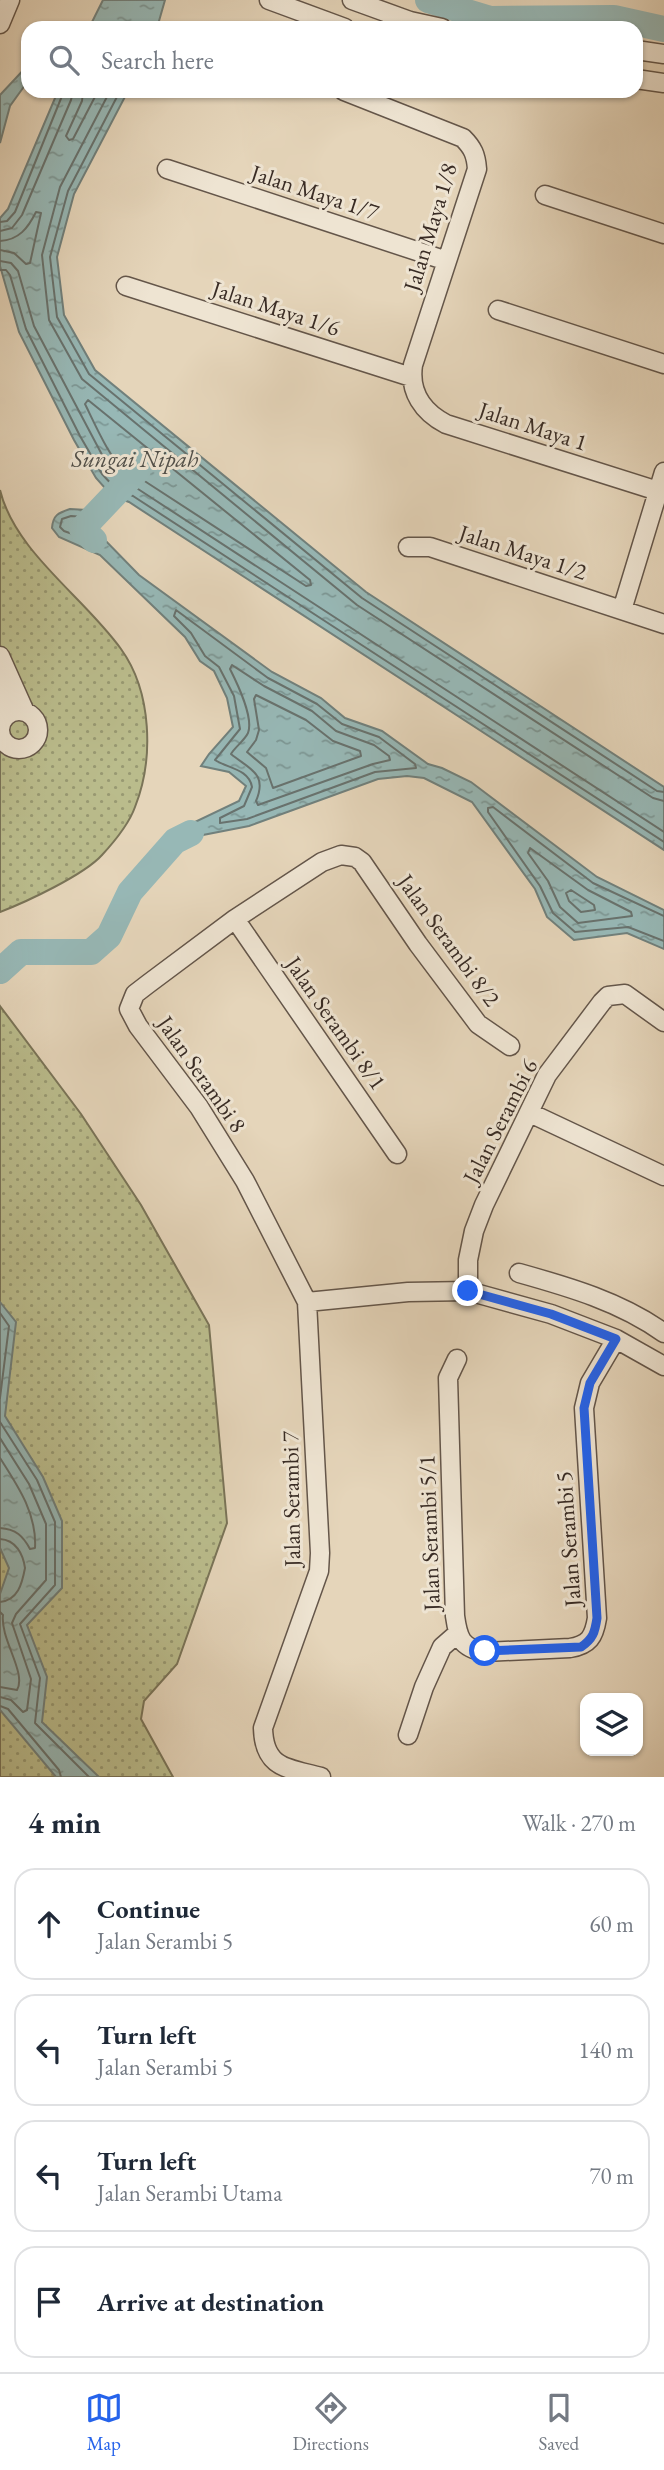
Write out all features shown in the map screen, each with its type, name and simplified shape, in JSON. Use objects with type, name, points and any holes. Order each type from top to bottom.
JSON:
[{"type":"street","points":[[0,24],[10,0]]},
{"type":"street","points":[[269,0],[326,21]]},
{"type":"street","points":[[352,0],[410,21]]},
{"type":"street","points":[[643,51],[664,54]]},
{"type":"street","points":[[643,80],[664,83]]},
{"type":"street","name":"Jalan Maya 1/8","points":[[362,98],[463,138],[477,156],[477,169],[412,365],[411,377]]},
{"type":"street","name":"Jalan Maya 1/7","points":[[167,169],[447,261]]},
{"type":"street","points":[[545,195],[664,234]]},
{"type":"street","name":"Jalan Maya 1/6","points":[[126,286],[411,377]]},
{"type":"street","points":[[498,310],[664,364]]},
{"type":"street","name":"Jalan Maya 1","points":[[411,377],[421,404],[433,417],[446,424],[661,492]]},
{"type":"street","points":[[622,610],[661,492],[664,472]]},
{"type":"street","name":"Jalan Maya 1/2","points":[[408,547],[430,547],[664,624]]},
{"type":"street","points":[[0,656],[17,713]]},
{"type":"street","points":[[0,687],[17,713]]},
{"type":"street","points":[[17,713],[32,715],[38,728],[33,742],[21,748],[12,747],[3,741],[0,732],[0,725],[17,713]]},
{"type":"street","name":"Jalan Serambi 8","points":[[307,1302],[245,1181],[199,1107],[138,1026],[129,1009],[135,994],[235,919],[322,862],[341,855],[355,857]]},
{"type":"street","name":"Jalan Serambi 8/2","points":[[355,857],[362,862],[418,944],[478,1024],[510,1046]]},
{"type":"street","name":"Jalan Serambi 8/1","points":[[235,919],[397,1154]]},
{"type":"street","name":"Jalan Serambi 6","points":[[468,1291],[468,1260],[474,1231],[547,1075],[608,996],[625,994],[664,1022]]},
{"type":"street","points":[[530,1114],[664,1176]]},
{"type":"street","points":[[519,1273],[561,1285],[631,1313],[664,1334]]},
{"type":"street","points":[[551,1314],[561,1285]]},
{"type":"street","points":[[307,1302],[408,1292],[468,1291],[551,1314],[616,1339],[664,1366]]},
{"type":"street","name":"Jalan Serambi 7","points":[[307,1302],[320,1553],[318,1571],[263,1728],[268,1754],[276,1763],[320,1777]]},
{"type":"street","name":"Jalan Serambi 5","points":[[458,1633],[463,1643],[473,1650],[485,1651],[581,1647],[590,1641],[597,1618],[584,1408],[590,1383],[616,1339]]},
{"type":"street","name":"Jalan Serambi 5/1","points":[[408,1735],[424,1687],[442,1647],[458,1633],[455,1616],[448,1378],[457,1359]]},
{"type":"green space","points":[[0,490],[20,534],[52,573],[106,630],[131,666],[144,705],[147,747],[141,788],[135,807],[107,850],[94,863],[69,879],[0,912]]},
{"type":"green space","points":[[0,1006],[81,1114],[141,1205],[209,1325],[227,1523],[177,1664],[144,1701],[141,1719],[173,1777],[0,1777]]},
{"type":"water","points":[[103,0],[165,0],[159,21],[92,21]]},
{"type":"water","points":[[21,72],[21,91],[10,106],[0,143],[0,95]]},
{"type":"water","name":"Sungai Nipah","points":[[55,98],[124,98],[74,194],[57,257],[64,315],[95,370],[366,592],[664,787],[664,850],[129,502],[112,496],[96,478],[74,440],[19,332],[0,266],[0,218],[8,209]]},
{"type":"water","points":[[70,509],[87,510],[99,521],[97,532],[139,575],[272,672],[321,698],[345,718],[382,731],[428,764],[471,782],[597,877],[664,910],[664,949],[627,933],[574,940],[547,917],[535,889],[472,802],[424,778],[407,776],[378,779],[249,826],[203,835],[162,855],[176,831],[239,801],[246,786],[229,772],[201,766],[233,727],[227,698],[214,671],[200,661],[185,637],[100,555],[59,537],[52,528],[55,517]]},
{"type":"water","points":[[0,1302],[16,1322],[5,1416],[43,1477],[62,1521],[62,1588],[27,1625],[47,1677],[42,1722],[99,1777],[56,1777],[0,1710],[0,1594],[9,1568],[0,1548]]},
{"type":"waterway","points":[[428,0],[490,19],[614,18],[628,21]]},
{"type":"waterway","points":[[643,24],[664,29]]},
{"type":"waterway","points":[[94,540],[82,529],[138,470]]},
{"type":"waterway","points":[[0,971],[21,952],[91,952],[109,936],[130,892],[175,841],[191,833]]},
{"type":"route","points":[[468,1291],[551,1314],[616,1339],[590,1383],[584,1408],[597,1618],[595,1630],[590,1641],[581,1647],[485,1651]]}]
